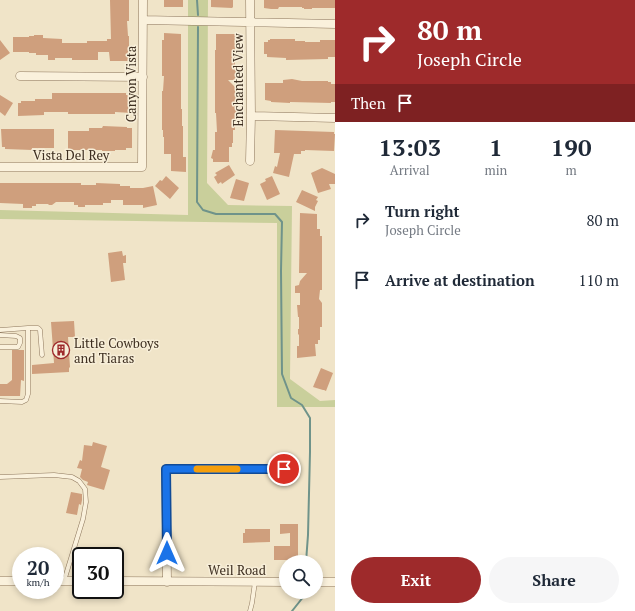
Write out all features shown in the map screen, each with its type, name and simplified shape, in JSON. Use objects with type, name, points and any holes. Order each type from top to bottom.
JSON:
[{"type":"street","name":"Canyon Vista","points":[[142,167],[143,0]]},
{"type":"street","name":"Enchanted View","points":[[250,0],[250,161]]},
{"type":"street","points":[[143,20],[335,24]]},
{"type":"street","points":[[20,76],[143,77]]},
{"type":"street","points":[[251,116],[335,118]]},
{"type":"street","name":"Vista Del Rey","points":[[0,167],[142,167]]},
{"type":"street","points":[[167,582],[166,469],[284,469]]},
{"type":"street","points":[[0,581],[12,581]]},
{"type":"street","points":[[64,581],[72,581]]},
{"type":"street","name":"Weil Road","points":[[124,581],[279,582]]},
{"type":"street","points":[[323,582],[335,582]]},
{"type":"lane","points":[[0,401],[22,402],[26,400],[28,394],[28,328]]},
{"type":"lane","points":[[0,330],[38,328],[40,330],[42,355]]},
{"type":"lane","points":[[0,335],[16,336],[20,338],[18,347],[0,347]]},
{"type":"lane","points":[[0,477],[54,475],[72,477],[79,481],[85,490],[86,502],[83,519],[64,581]]},
{"type":"lane","points":[[250,611],[255,582]]},
{"type":"green space","points":[[188,0],[208,0],[207,183],[228,205],[292,206],[290,379],[320,401],[335,400],[335,407],[277,407],[277,223],[0,219],[0,210],[188,215]]},
{"type":"building","points":[[110,0],[129,0],[129,21],[127,21],[129,36],[129,61],[110,61],[109,52],[98,52],[98,60],[72,60],[72,58],[55,58],[55,60],[48,60],[48,55],[36,55],[36,53],[29,52],[13,52],[13,37],[43,35],[43,38],[62,39],[62,43],[87,43],[87,41],[107,41],[107,39],[111,39]]},
{"type":"building","points":[[164,0],[183,0],[183,7],[164,7]]},
{"type":"building","points":[[211,0],[233,0],[233,7],[211,7]]},
{"type":"building","points":[[264,0],[335,0],[335,8],[304,9],[302,7],[279,7],[278,9],[271,9],[264,8]]},
{"type":"building","points":[[164,33],[181,34],[181,109],[183,126],[183,157],[186,157],[186,172],[171,171],[171,154],[164,154],[164,137],[162,130],[162,91],[164,76],[162,76],[162,40],[164,40]]},
{"type":"building","points":[[216,34],[236,34],[237,39],[237,47],[235,47],[235,66],[237,66],[237,80],[228,80],[238,90],[237,126],[235,126],[235,130],[233,130],[232,147],[229,147],[229,162],[213,162],[213,159],[211,158],[213,150],[215,150],[215,132],[217,132],[215,113]]},
{"type":"building","points":[[270,39],[295,39],[295,41],[305,42],[335,40],[335,57],[328,57],[328,59],[286,60],[286,58],[267,57],[267,54],[264,54],[264,42],[268,42]]},
{"type":"building","points":[[0,40],[10,53],[0,60]]},
{"type":"building","points":[[292,79],[302,81],[328,81],[331,82],[331,84],[335,84],[335,102],[290,103],[271,102],[265,100],[265,83],[283,83],[283,80]]},
{"type":"building","points":[[52,93],[126,93],[126,95],[133,95],[132,113],[115,112],[115,114],[68,114],[68,112],[44,112],[44,115],[18,116],[18,103],[21,103],[21,101],[35,101],[35,99],[52,99]]},
{"type":"building","points":[[0,95],[13,103],[5,116],[0,112]]},
{"type":"building","points":[[103,126],[132,128],[132,148],[115,151],[68,150],[68,131],[89,131],[89,128],[102,128]]},
{"type":"building","points":[[1,129],[54,129],[54,148],[32,148],[32,150],[5,149],[5,147],[2,147]]},
{"type":"building","points":[[275,130],[334,132],[334,151],[301,151],[301,154],[294,154],[289,177],[273,173],[275,166],[277,167],[280,153],[274,153]]},
{"type":"building","points":[[229,165],[235,175],[222,184],[221,182],[218,184],[214,177],[217,175],[215,173]]},
{"type":"building","points":[[322,168],[335,174],[335,184],[329,184],[331,189],[318,193],[311,173]]},
{"type":"building","points":[[166,176],[179,188],[170,199],[155,186]]},
{"type":"building","points":[[272,176],[280,194],[267,200],[260,184],[266,181],[265,179]]},
{"type":"building","points":[[236,179],[249,183],[244,201],[230,198]]},
{"type":"building","points":[[0,183],[81,183],[81,185],[96,185],[96,183],[120,184],[120,186],[130,186],[130,188],[153,186],[157,205],[143,208],[143,205],[123,205],[123,200],[111,200],[111,203],[103,203],[103,205],[85,205],[85,207],[78,207],[78,205],[74,205],[74,202],[56,202],[52,205],[36,204],[36,206],[32,206],[32,208],[23,208],[23,204],[0,203]]},
{"type":"building","points":[[302,190],[318,197],[316,200],[318,201],[315,211],[296,202]]},
{"type":"building","points":[[300,213],[317,214],[317,229],[320,229],[320,236],[322,236],[322,290],[320,290],[319,299],[322,303],[322,327],[320,327],[320,340],[318,340],[318,344],[315,344],[316,356],[297,358],[297,346],[299,346],[299,317],[297,305],[300,305],[300,293],[295,293],[295,286],[299,285],[300,281],[307,273],[299,273]]},
{"type":"building","points":[[122,251],[123,256],[126,255],[126,263],[123,263],[125,280],[111,282],[108,253]]},
{"type":"building","name":"Little Cowboys and Tiaras","points":[[74,321],[75,337],[68,337],[69,372],[32,374],[32,365],[54,363],[51,322]]},
{"type":"building","points":[[12,350],[24,350],[24,381],[21,380],[20,396],[0,396],[0,384],[7,384],[12,380]]},
{"type":"building","points":[[321,368],[333,373],[326,391],[313,387]]},
{"type":"building","points":[[93,442],[107,446],[101,467],[110,470],[104,490],[87,485],[88,482],[80,477],[82,469],[77,468],[80,460],[82,461],[84,445],[92,446]]},
{"type":"building","points":[[71,492],[82,494],[81,505],[79,504],[77,515],[66,513]]},
{"type":"building","points":[[280,524],[298,524],[298,555],[279,555],[279,560],[274,560],[274,546],[290,546],[290,533],[280,534]]},
{"type":"building","points":[[245,529],[270,529],[270,542],[243,543],[243,533],[245,533]]},
{"type":"waterway","points":[[197,0],[198,15]]},
{"type":"waterway","points":[[198,27],[197,202],[203,210],[216,214],[275,214],[282,222],[282,374],[291,398],[302,405],[310,418],[307,555]]},
{"type":"waterway","points":[[292,611],[302,599]]},
{"type":"slow traffic","points":[[197,469],[237,469]]},
{"type":"place","name":"Little Cowboys and Tiaras","points":[[61,350]]},
{"type":"route","points":[[167,553],[166,469],[284,469]]}]
